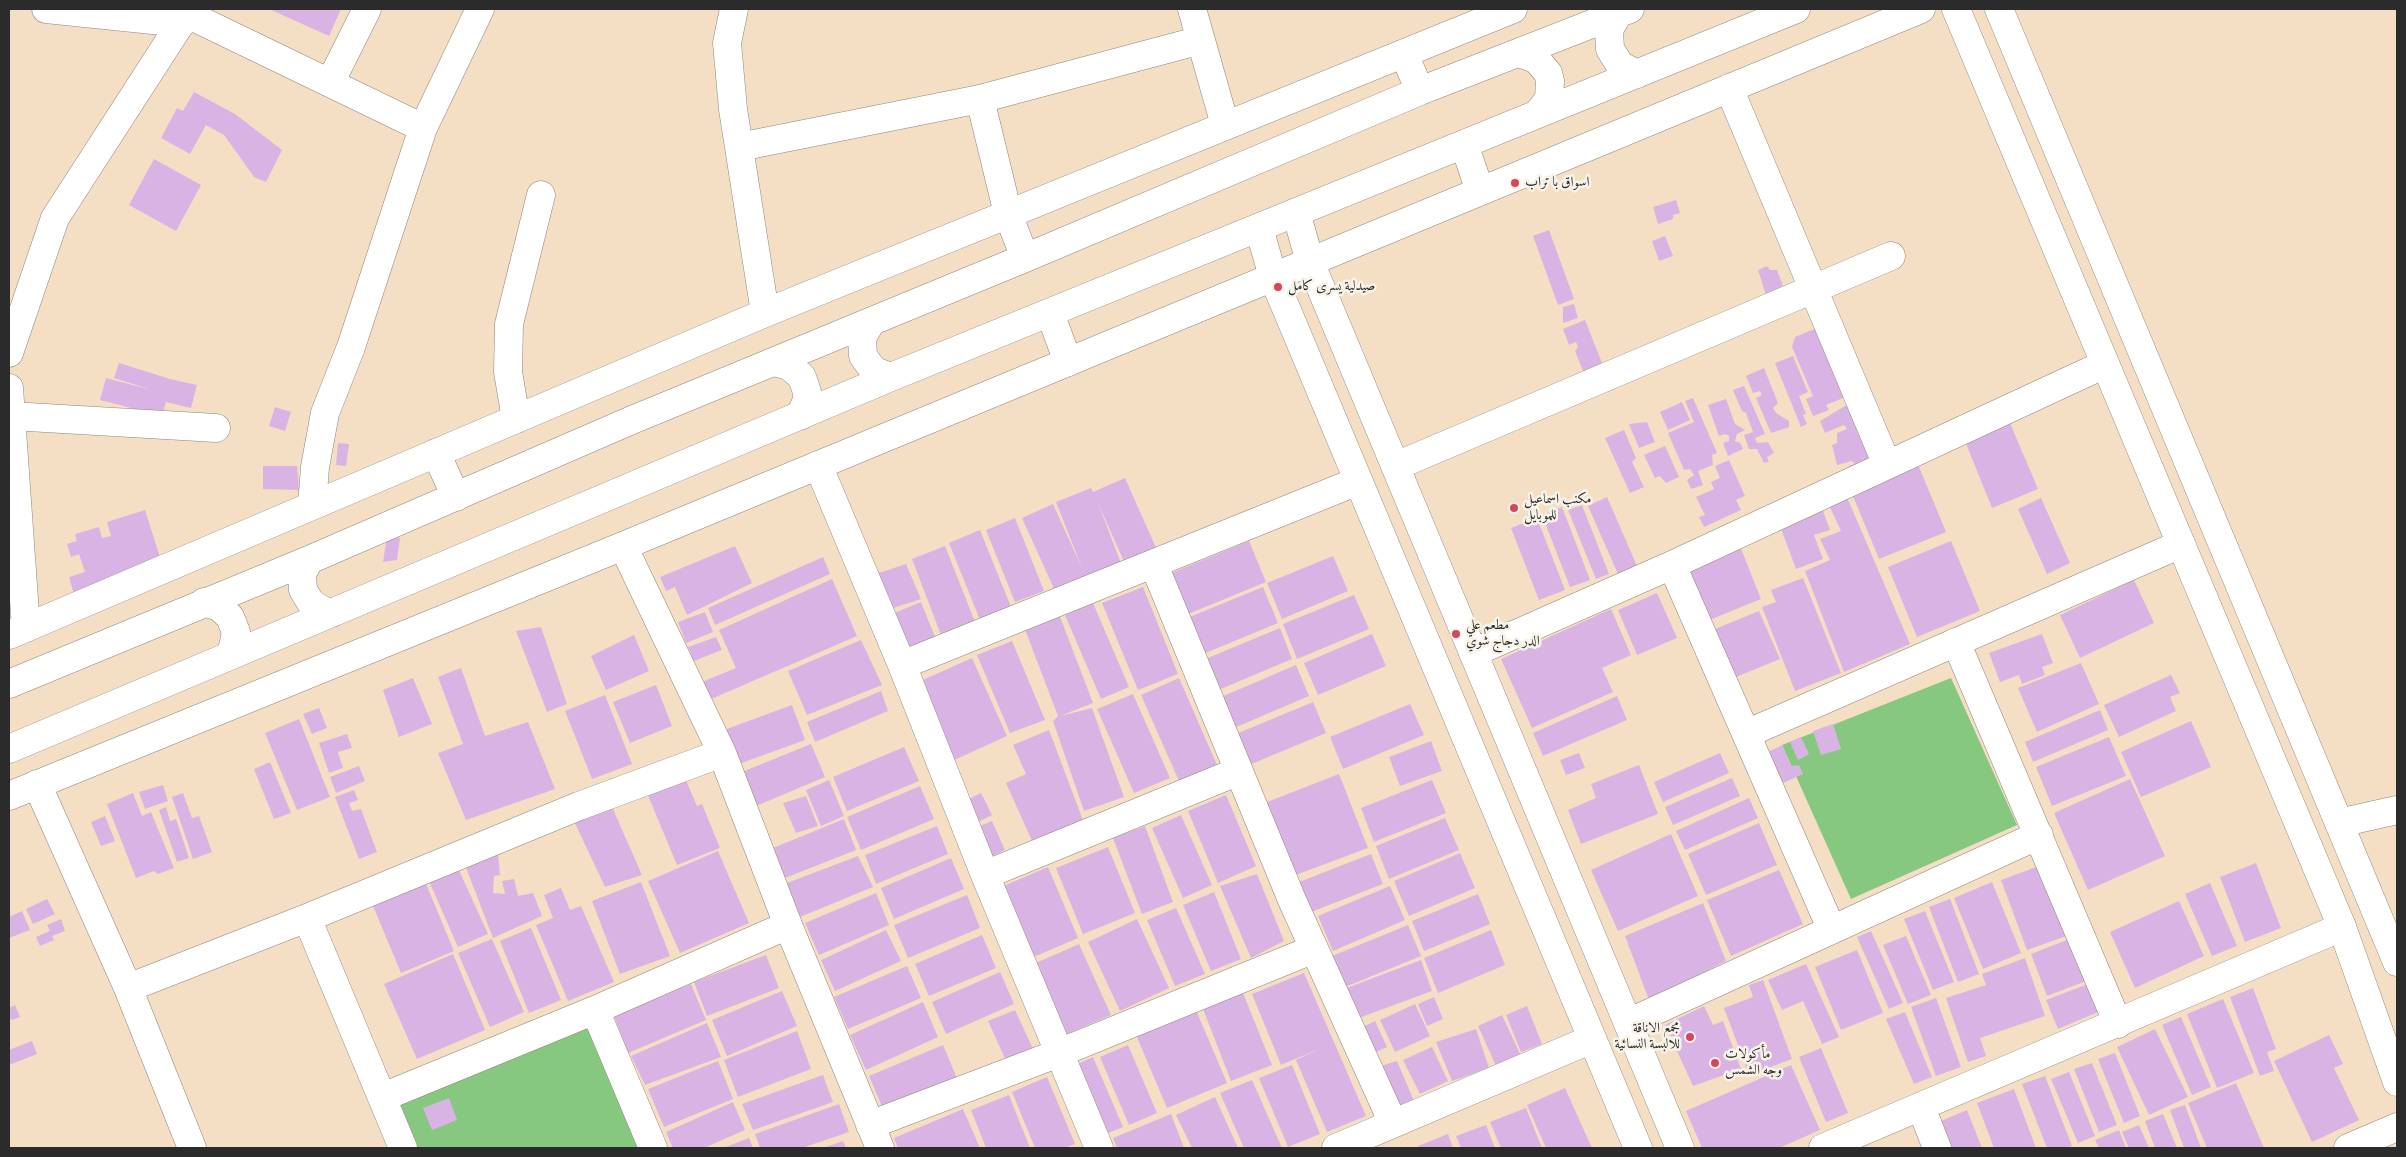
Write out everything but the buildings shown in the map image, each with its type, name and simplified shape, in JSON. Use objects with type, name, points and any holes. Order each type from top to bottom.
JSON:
[{"type":"street","points":[[46,9],[186,15],[423,128]]},
{"type":"street","points":[[330,83],[366,9]]},
{"type":"street","points":[[312,506],[315,467],[325,413],[351,347],[423,128],[480,9]]},
{"type":"street","points":[[734,9],[727,44],[739,147],[765,313]]},
{"type":"street","points":[[1192,9],[1225,125]]},
{"type":"street","points":[[9,388],[17,632],[765,313],[1513,9]]},
{"type":"street","points":[[9,749],[230,654],[332,613],[891,377],[1796,9]]},
{"type":"street","points":[[9,796],[623,546],[1921,9]]},
{"type":"street","points":[[1956,9],[2342,927],[2397,1082]]},
{"type":"street","points":[[1999,9],[2397,962]]},
{"type":"street","points":[[1624,11],[1609,30],[1610,49],[1620,65],[1637,74]]},
{"type":"street","points":[[9,684],[309,560],[774,362],[1420,91],[1624,11]]},
{"type":"street","points":[[9,353],[55,218],[186,15]]},
{"type":"street","points":[[739,147],[980,99],[1201,40]]},
{"type":"street","points":[[1519,53],[1536,59],[1548,73],[1550,81],[1549,99],[1538,113]]},
{"type":"street","points":[[1404,54],[1420,91]]},
{"type":"street","points":[[1730,88],[1812,290],[1887,465]]},
{"type":"street","points":[[980,99],[1008,214],[1025,258]]},
{"type":"street","points":[[1464,144],[1480,191]]},
{"type":"street","points":[[516,419],[508,372],[509,324],[541,195]]},
{"type":"street","points":[[1296,212],[1310,262],[1680,1148]]},
{"type":"street","points":[[1259,228],[1273,277],[1638,1148]]},
{"type":"street","points":[[1396,466],[1890,256]]},
{"type":"street","points":[[1050,313],[1068,362]]},
{"type":"street","points":[[871,322],[862,338],[863,356],[874,371],[891,377]]},
{"type":"street","points":[[774,362],[790,366],[802,377],[807,392],[800,416]]},
{"type":"street","points":[[1473,653],[1672,565],[2105,364]]},
{"type":"street","points":[[11,416],[216,428]]},
{"type":"street","points":[[436,453],[456,497]]},
{"type":"street","points":[[818,465],[902,665],[985,875],[1099,1148]]},
{"type":"street","points":[[902,665],[1154,565],[1358,481]]},
{"type":"street","points":[[1746,734],[2181,544]]},
{"type":"street","points":[[623,546],[722,752],[788,925],[875,1136],[1059,1053],[1314,949]]},
{"type":"street","points":[[309,560],[302,574],[303,590],[311,603],[332,613]]},
{"type":"street","points":[[1154,565],[1314,949],[1393,1123]]},
{"type":"street","points":[[1672,565],[1831,928]]},
{"type":"street","points":[[204,602],[219,606],[230,617],[236,632],[230,654]]},
{"type":"street","points":[[1956,642],[2118,1024]]},
{"type":"street","points":[[128,988],[307,918],[580,806],[722,752]]},
{"type":"street","points":[[985,875],[1239,771]]},
{"type":"street","points":[[37,784],[128,988],[192,1148]]},
{"type":"street","points":[[2339,823],[2397,810]]},
{"type":"street","points":[[1628,1023],[1831,928],[2039,835]]},
{"type":"street","points":[[307,918],[403,1148]]},
{"type":"street","points":[[383,1097],[595,1010],[788,925]]},
{"type":"street","points":[[1823,1148],[2342,927]]},
{"type":"street","points":[[595,1010],[653,1148]]},
{"type":"street","points":[[1336,1148],[1592,1039]]},
{"type":"street","points":[[1921,1107],[1938,1148]]},
{"type":"street","points":[[2348,1148],[2397,1127]]},
{"type":"green space","points":[[1951,678],[2017,825],[1851,899],[1782,745]]},
{"type":"green space","points":[[590,1022],[646,1148],[414,1148],[398,1106]]},
{"type":"place","name":"اسواق با تراب","points":[[1515,183]]},
{"type":"place","name":"صيدلية يسرى كامل","points":[[1278,287]]},
{"type":"place","name":"مكنب اسماعيل للموبايل","points":[[1514,508]]},
{"type":"place","name":"مطعم علي الدر دجاج شوي","points":[[1456,634]]},
{"type":"place","name":"مجمع الاناقة للالبسة النسائية","points":[[1690,1037]]},
{"type":"place","name":"مأكولات وجه الشمس","points":[[1715,1063]]}]
